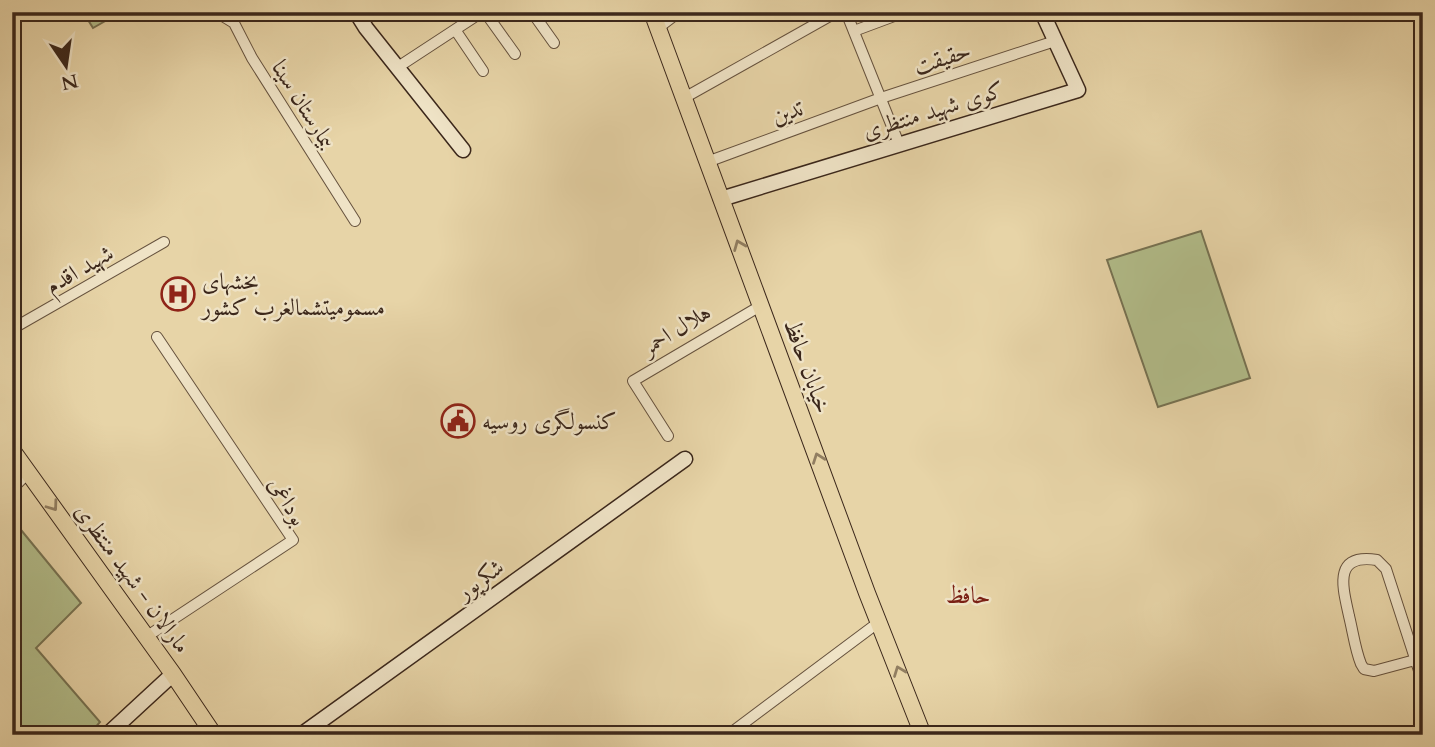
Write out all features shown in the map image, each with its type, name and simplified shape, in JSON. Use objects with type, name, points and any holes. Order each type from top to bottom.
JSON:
[{"type":"highway","points":[[12,16],[19,12]]},
{"type":"main road","name":"خیابان حافظ","points":[[655,20],[923,735]]},
{"type":"main road","name":"مارالان - شهید منتظری","points":[[12,450],[214,735]]},
{"type":"street","name":"بیمارستان سینا","points":[[216,12],[234,23],[252,58],[355,221]]},
{"type":"street","points":[[356,12],[463,150]]},
{"type":"street","points":[[398,67],[484,12],[515,54]]},
{"type":"street","points":[[532,12],[554,43]]},
{"type":"street","points":[[655,20],[679,12]]},
{"type":"street","points":[[684,99],[837,12]]},
{"type":"street","points":[[846,12],[899,144]]},
{"type":"street","points":[[854,31],[905,12]]},
{"type":"street","name":"کوی شهید منتظری","points":[[721,199],[1078,90],[1042,12]]},
{"type":"street","points":[[456,31],[483,71]]},
{"type":"street","name":"حقیقت","points":[[881,98],[1055,41]]},
{"type":"street","name":"تدین","points":[[707,162],[881,98]]},
{"type":"street","name":"شهید اقدم","points":[[12,329],[164,242]]},
{"type":"street","name":"هلال احمر","points":[[668,436],[633,380],[762,304]]},
{"type":"street","name":"بوداغی","points":[[146,637],[293,540],[157,337]]},
{"type":"street","name":"شکرپور","points":[[301,735],[685,459]]},
{"type":"street","points":[[12,489],[28,473]]},
{"type":"street","points":[[1415,660],[1374,671],[1364,669],[1342,585],[1344,571],[1352,563],[1377,560],[1387,569],[1423,683]]},
{"type":"street","points":[[728,735],[879,622]]},
{"type":"street","points":[[107,735],[173,674]]},
{"type":"green space","points":[[83,12],[121,12],[93,28]]},
{"type":"green space","points":[[1201,231],[1250,378],[1158,407],[1107,260]]},
{"type":"green space","points":[[12,519],[81,603],[36,648],[100,722],[89,735],[12,735]]},
{"type":"place","name":"بخشهای مسمومیتشمالغرب کشور","points":[[178,294]]},
{"type":"place","name":"کنسولگری روسیه","points":[[458,421]]},
{"type":"district","name":"حافظ","points":[[968,595]]}]
